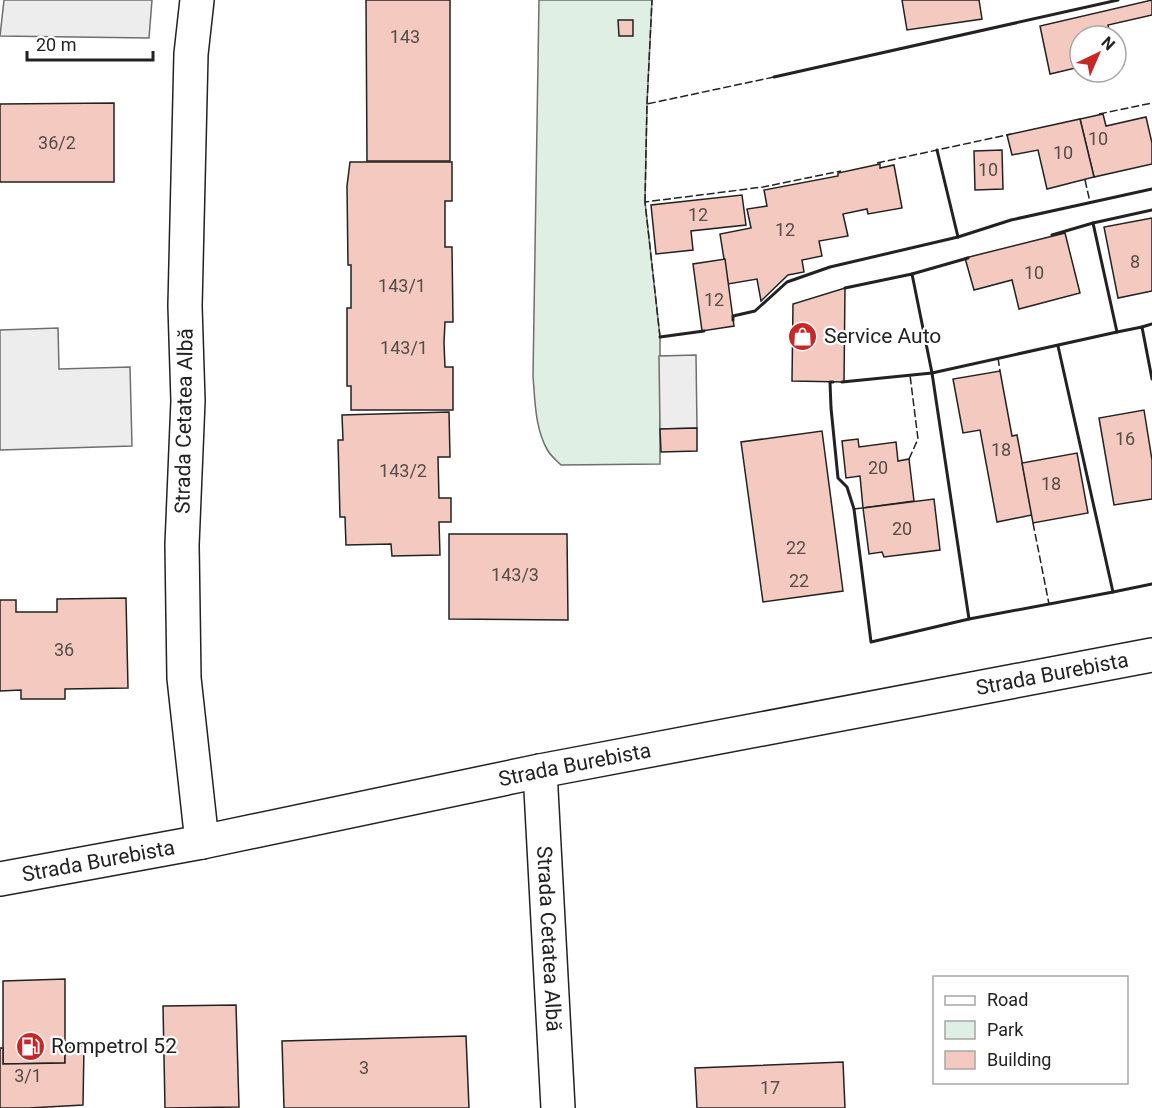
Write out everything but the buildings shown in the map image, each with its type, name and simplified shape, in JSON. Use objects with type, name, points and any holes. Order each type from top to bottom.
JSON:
[{"type":"main road","name":"Strada Cetatea Albă","points":[[197,0],[191,54],[185,306],[188,401],[182,545],[184,678],[202,842]]},
{"type":"main road","name":"Strada Burebista","points":[[0,879],[202,842],[540,771],[1152,655]]},
{"type":"main road","name":"Strada Cetatea Albă","points":[[540,771],[558,1108]]},
{"type":"green space","points":[[539,0],[652,0],[645,202],[660,337],[660,464],[561,465],[552,457],[540,434],[533,376]]},
{"type":"shaded area","points":[[4,0],[152,0],[149,38],[0,36]]},
{"type":"shaded area","points":[[58,328],[59,369],[130,367],[132,446],[0,450],[0,330]]},
{"type":"shaded area","points":[[696,355],[697,428],[660,429],[659,356]]},
{"type":"fence","points":[[647,104],[652,0]]},
{"type":"fence","points":[[645,202],[647,104],[774,77]]},
{"type":"fence","points":[[1099,114],[1152,103]]},
{"type":"fence","points":[[877,163],[1011,134]]},
{"type":"fence","points":[[660,337],[645,202],[763,187],[841,171]]},
{"type":"fence","points":[[1085,180],[1090,202]]},
{"type":"fence","points":[[998,358],[1000,371]]},
{"type":"fence","points":[[909,459],[918,439],[910,375]]},
{"type":"fence","points":[[854,509],[863,508]]},
{"type":"fence","points":[[1033,523],[1049,604]]},
{"type":"wall","points":[[774,77],[1118,0]]},
{"type":"wall","points":[[937,150],[958,237]]},
{"type":"wall","points":[[733,320],[733,316],[755,311],[787,282],[830,267],[958,237],[1011,220],[1152,189]]},
{"type":"wall","points":[[1093,223],[1152,210]]},
{"type":"wall","points":[[833,382],[830,382],[831,408],[838,478],[847,487],[854,509],[871,642],[969,619],[932,373],[1117,332],[1093,223],[1052,235]]},
{"type":"wall","points":[[912,274],[968,258]]},
{"type":"wall","points":[[842,382],[932,373],[912,274],[845,288]]},
{"type":"wall","points":[[1142,327],[1152,324]]},
{"type":"wall","points":[[1117,332],[1142,327],[1152,379]]},
{"type":"wall","points":[[660,337],[704,331]]},
{"type":"wall","points":[[969,619],[1113,592],[1058,346]]},
{"type":"wall","points":[[1113,592],[1152,584]]},
{"type":"place","name":"Service Auto","points":[[803,336]]},
{"type":"place","name":"Rompetrol 52","points":[[30,1046]]}]
